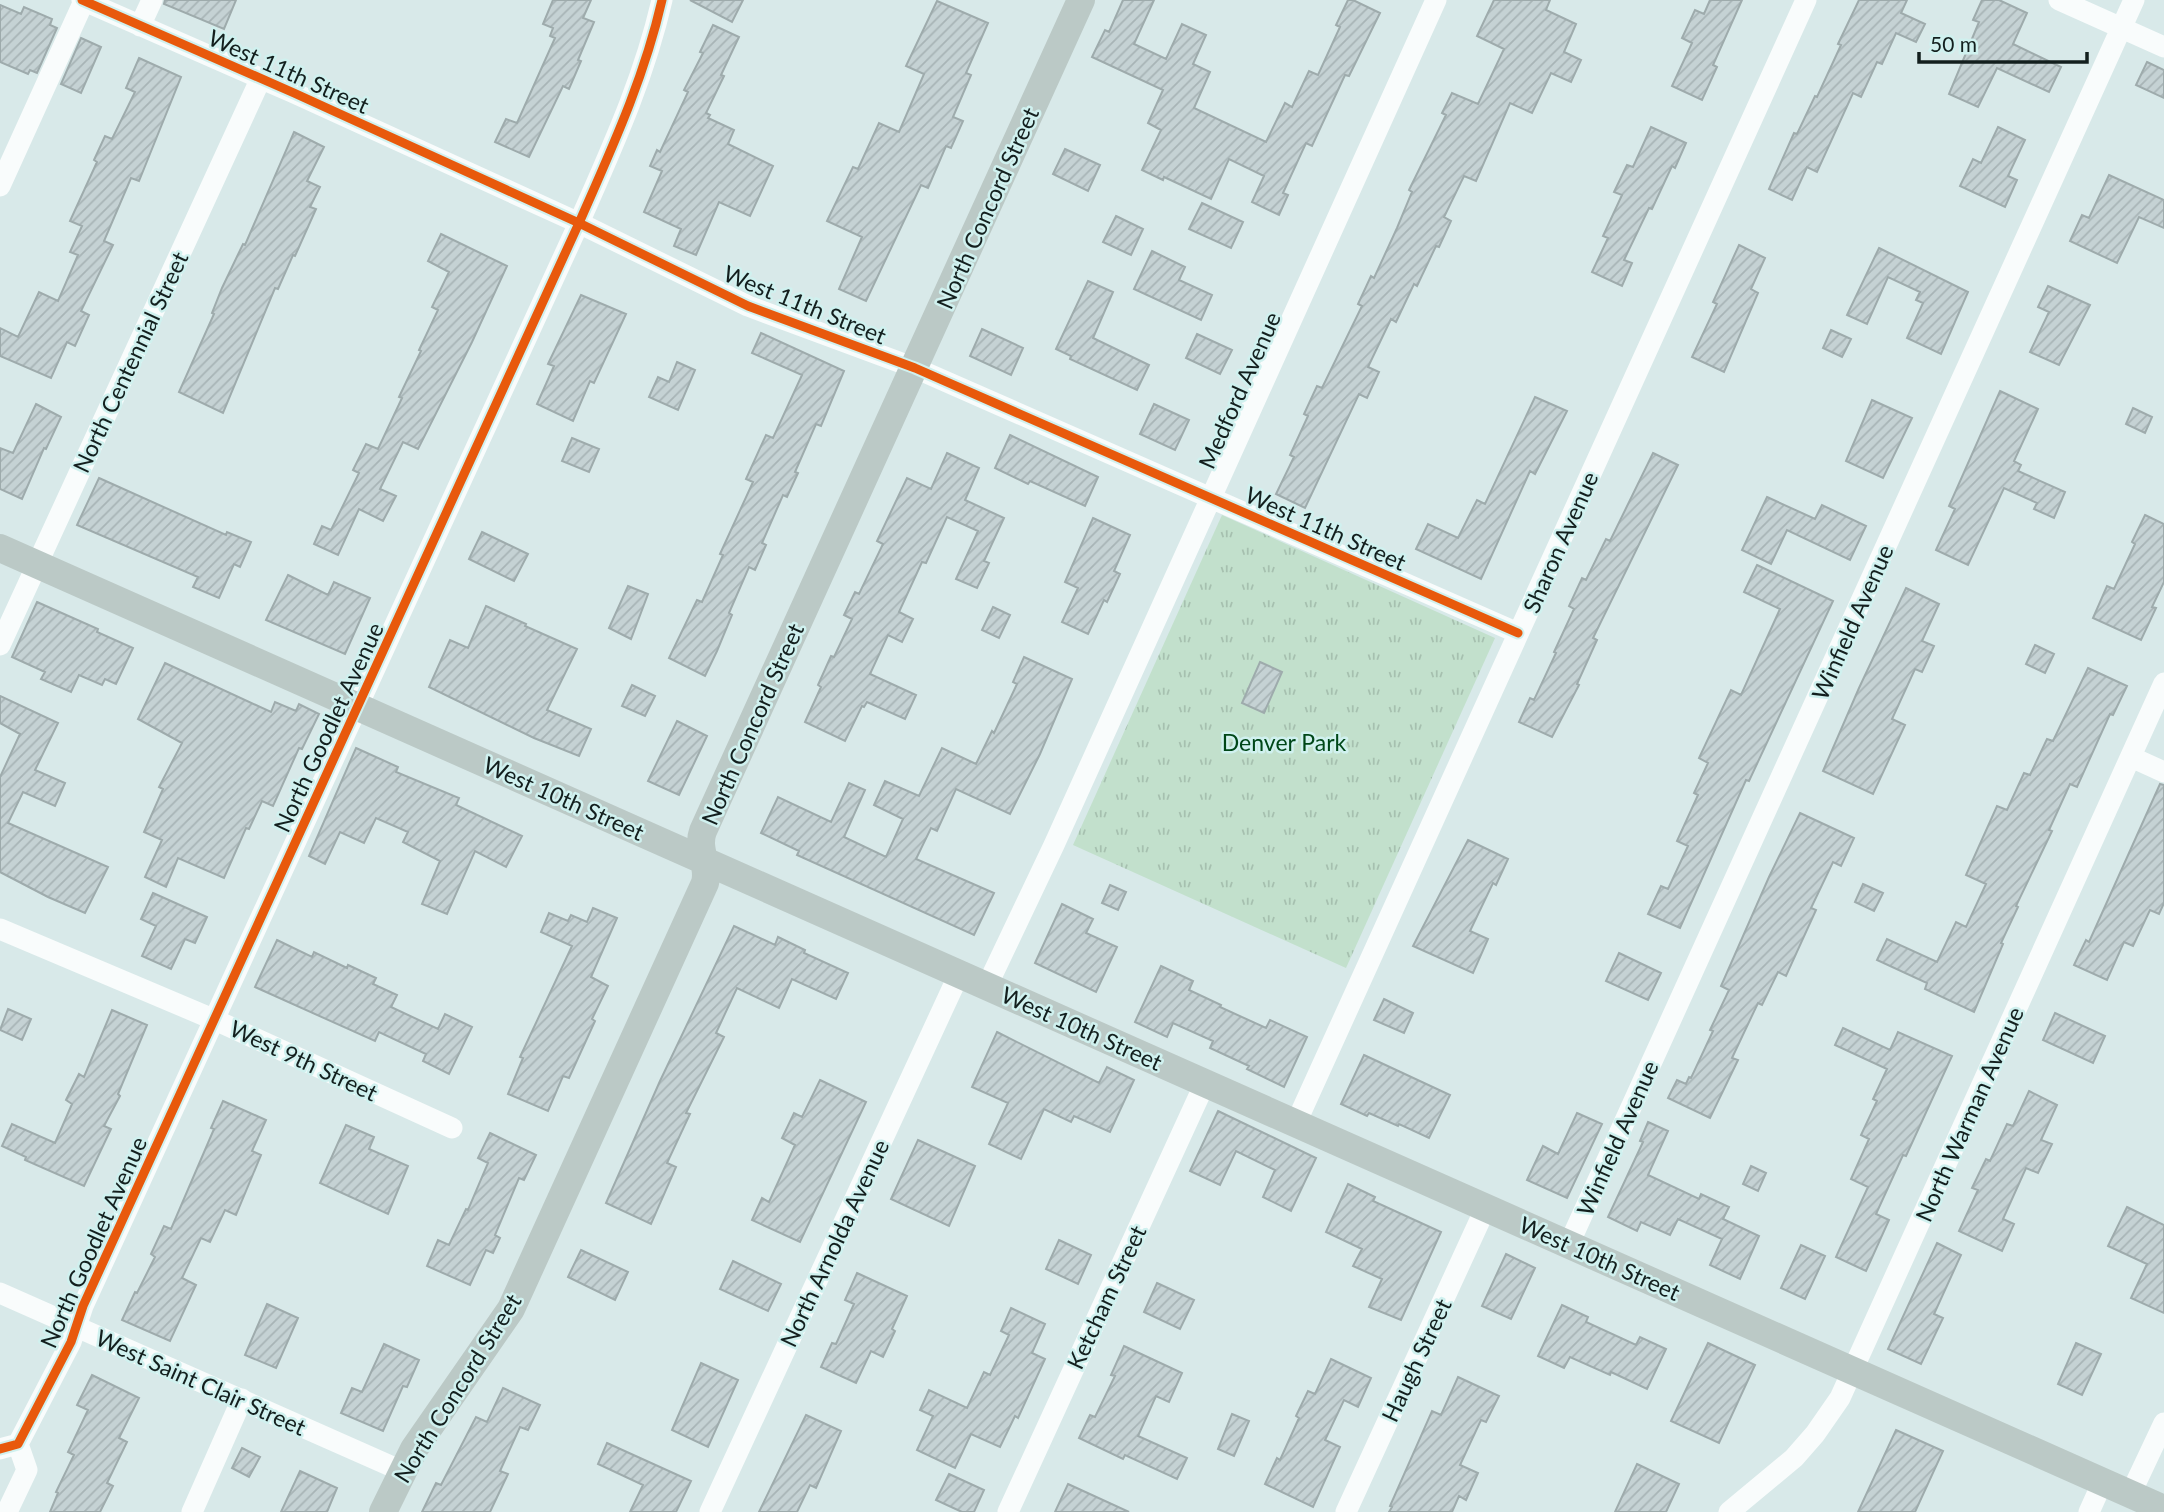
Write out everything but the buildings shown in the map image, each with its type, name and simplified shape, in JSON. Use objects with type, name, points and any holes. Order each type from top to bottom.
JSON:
[{"type":"main road","name":"North Concord Street","points":[[383,1512],[414,1449],[511,1310],[705,883],[706,872],[700,848],[703,831],[1081,0]]},
{"type":"main road","name":"West 10th Street","points":[[0,548],[2164,1508]]},
{"type":"street","points":[[140,26],[152,0]]},
{"type":"street","name":"North Goodlet Avenue","points":[[9,1447],[71,1342],[83,1306],[579,223],[637,89],[662,0]]},
{"type":"street","name":"Medford Avenue","points":[[987,986],[1054,845],[1436,0]]},
{"type":"street","name":"Sharon Avenue","points":[[1296,1123],[1806,0]]},
{"type":"street","points":[[2059,0],[2164,47]]},
{"type":"street","name":"Winfield Avenue","points":[[1569,1244],[2134,0]]},
{"type":"street","points":[[0,186],[83,1]]},
{"type":"street","name":"West 11th Street","points":[[83,1],[261,78],[579,223],[748,306],[915,368],[1518,633]]},
{"type":"street","name":"North Centennial Street","points":[[0,645],[261,78]]},
{"type":"street","name":"North Warman Avenue","points":[[1729,1512],[1778,1472],[1809,1442],[1828,1417],[1853,1370],[2164,683]]},
{"type":"street","points":[[2131,757],[2164,772]]},
{"type":"street","name":"West 9th Street","points":[[0,929],[215,1020],[452,1128]]},
{"type":"street","name":"North Arnolda Avenue","points":[[710,1512],[959,974]]},
{"type":"street","name":"Ketcham Street","points":[[1008,1512],[1205,1083]]},
{"type":"street","name":"Haugh Street","points":[[1346,1512],[1486,1207]]},
{"type":"street","name":"West Saint Clair Street","points":[[0,1293],[402,1471]]},
{"type":"street","points":[[192,1512],[243,1399]]},
{"type":"street","points":[[2132,1493],[2164,1423]]},
{"type":"street","points":[[7,1512],[27,1469],[9,1447]]},
{"type":"street","points":[[2089,1512],[2103,1481]]},
{"type":"green space","name":"Denver Park","points":[[1222,515],[1495,638],[1346,968],[1073,845]]},
{"type":"cycle path","points":[[82,0],[579,223],[748,306],[915,368],[1518,633]]},
{"type":"cycle path","points":[[0,1449],[18,1444],[71,1342],[83,1306],[579,223],[636,86],[662,0]]}]
